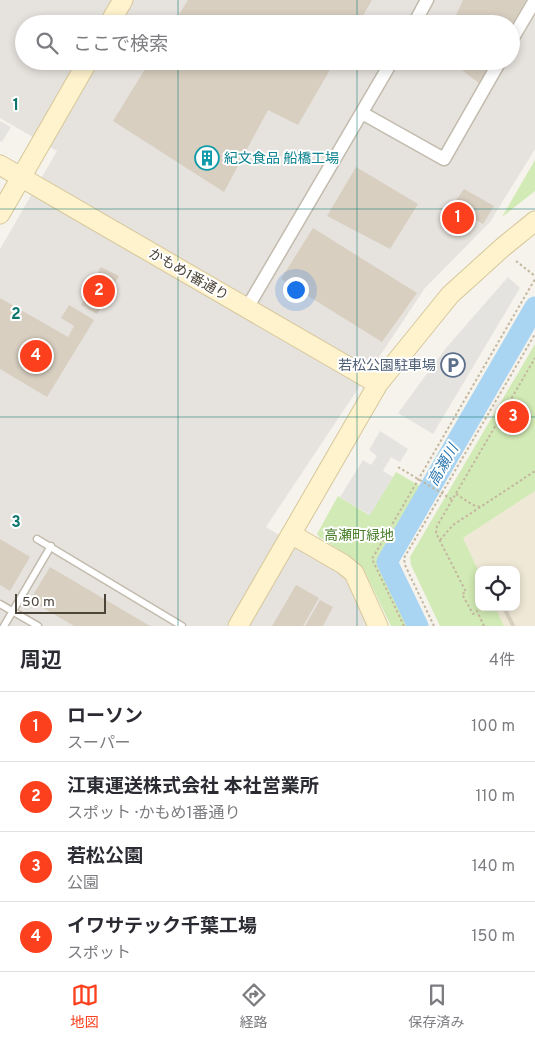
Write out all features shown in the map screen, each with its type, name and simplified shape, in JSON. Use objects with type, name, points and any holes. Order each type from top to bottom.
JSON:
[{"type":"street","points":[[115,15],[123,0]]},
{"type":"street","points":[[419,15],[427,0]]},
{"type":"street","points":[[520,26],[535,0]]},
{"type":"street","points":[[0,214],[83,70]]},
{"type":"street","points":[[247,308],[387,70]]},
{"type":"street","points":[[362,113],[444,159],[495,70]]},
{"type":"street","name":"かもめ1番通り","points":[[0,166],[378,384]]},
{"type":"street","points":[[238,626],[378,384],[450,295],[535,221]]},
{"type":"street","points":[[291,534],[354,572],[370,621]]},
{"type":"lane","points":[[37,539],[182,626]]},
{"type":"lane","points":[[4,626],[51,546]]},
{"type":"lane","points":[[0,604],[38,626]]},
{"type":"path","points":[[404,626],[372,559],[535,278],[516,261]]},
{"type":"path","points":[[434,626],[405,566],[404,558],[535,334]]},
{"type":"path","points":[[484,626],[477,611],[473,614],[462,594],[466,592],[436,533],[437,526],[535,358]]},
{"type":"path","points":[[398,467],[453,500]]},
{"type":"path","points":[[440,540],[453,525],[535,471]]},
{"type":"path","points":[[456,494],[473,505],[480,507]]},
{"type":"shaded area","points":[[0,0],[535,0],[535,149],[490,222],[425,288],[266,527],[346,576],[371,626],[0,626],[0,249],[57,151],[0,118]]},
{"type":"shaded area","points":[[0,121],[11,127],[2,142],[0,141]]},
{"type":"shaded area","name":"若松公園駐車場","points":[[508,277],[520,288],[433,434],[398,413],[446,348]]},
{"type":"shaded area","points":[[380,431],[408,449],[400,462],[391,457],[383,471],[393,477],[370,515],[340,497],[363,460],[371,465],[377,456],[369,450]]},
{"type":"shaded area","points":[[535,491],[535,626],[504,626],[497,611],[520,611],[520,566],[476,566],[463,538]]},
{"type":"green space","points":[[535,160],[535,191],[502,217]]},
{"type":"green space","points":[[535,344],[535,491],[463,538],[476,566],[475,611],[497,611],[504,626],[440,626],[411,565],[410,557]]},
{"type":"green space","name":"高瀬町緑地","points":[[396,472],[420,486],[378,560],[409,626],[391,626],[364,570],[358,562],[317,534],[338,496],[369,515]]},
{"type":"building","points":[[188,0],[372,0],[363,15],[179,15]]},
{"type":"building","points":[[463,0],[526,0],[518,15],[456,15]]},
{"type":"building","name":"紀文食品 船橋工場","points":[[144,70],[330,70],[298,125],[268,110],[224,192],[113,121]]},
{"type":"building","points":[[462,70],[488,70],[480,84]]},
{"type":"building","points":[[356,167],[418,204],[390,249],[327,216]]},
{"type":"building","points":[[464,189],[494,206],[483,224],[452,206]]},
{"type":"building","points":[[313,228],[417,293],[382,342],[281,279]]},
{"type":"building","points":[[101,267],[119,276],[97,314],[81,305]]},
{"type":"building","points":[[0,298],[68,337],[74,326],[61,318],[69,305],[94,320],[47,397],[0,369]]},
{"type":"building","points":[[0,539],[30,557],[10,591],[0,585]]},
{"type":"building","points":[[50,567],[150,626],[74,626],[30,600]]},
{"type":"building","points":[[296,585],[319,598],[303,626],[272,626]]},
{"type":"building","points":[[320,600],[333,607],[323,626],[305,626]]},
{"type":"building","points":[[504,611],[508,611],[515,625],[511,626]]},
{"type":"waterway","name":"高瀬川","points":[[418,626],[387,562],[535,307]]},
{"type":"place","name":"紀文食品 船橋工場","points":[[207,158]]},
{"type":"place","name":"ローソン","points":[[458,218]]},
{"type":"place","name":"江東運送株式会社 本社営業所","points":[[99,291]]},
{"type":"place","name":"イワサテック千葉工場","points":[[36,356]]},
{"type":"place","name":"若松公園駐車場","points":[[453,365]]},
{"type":"place","name":"若松公園","points":[[513,417]]}]
